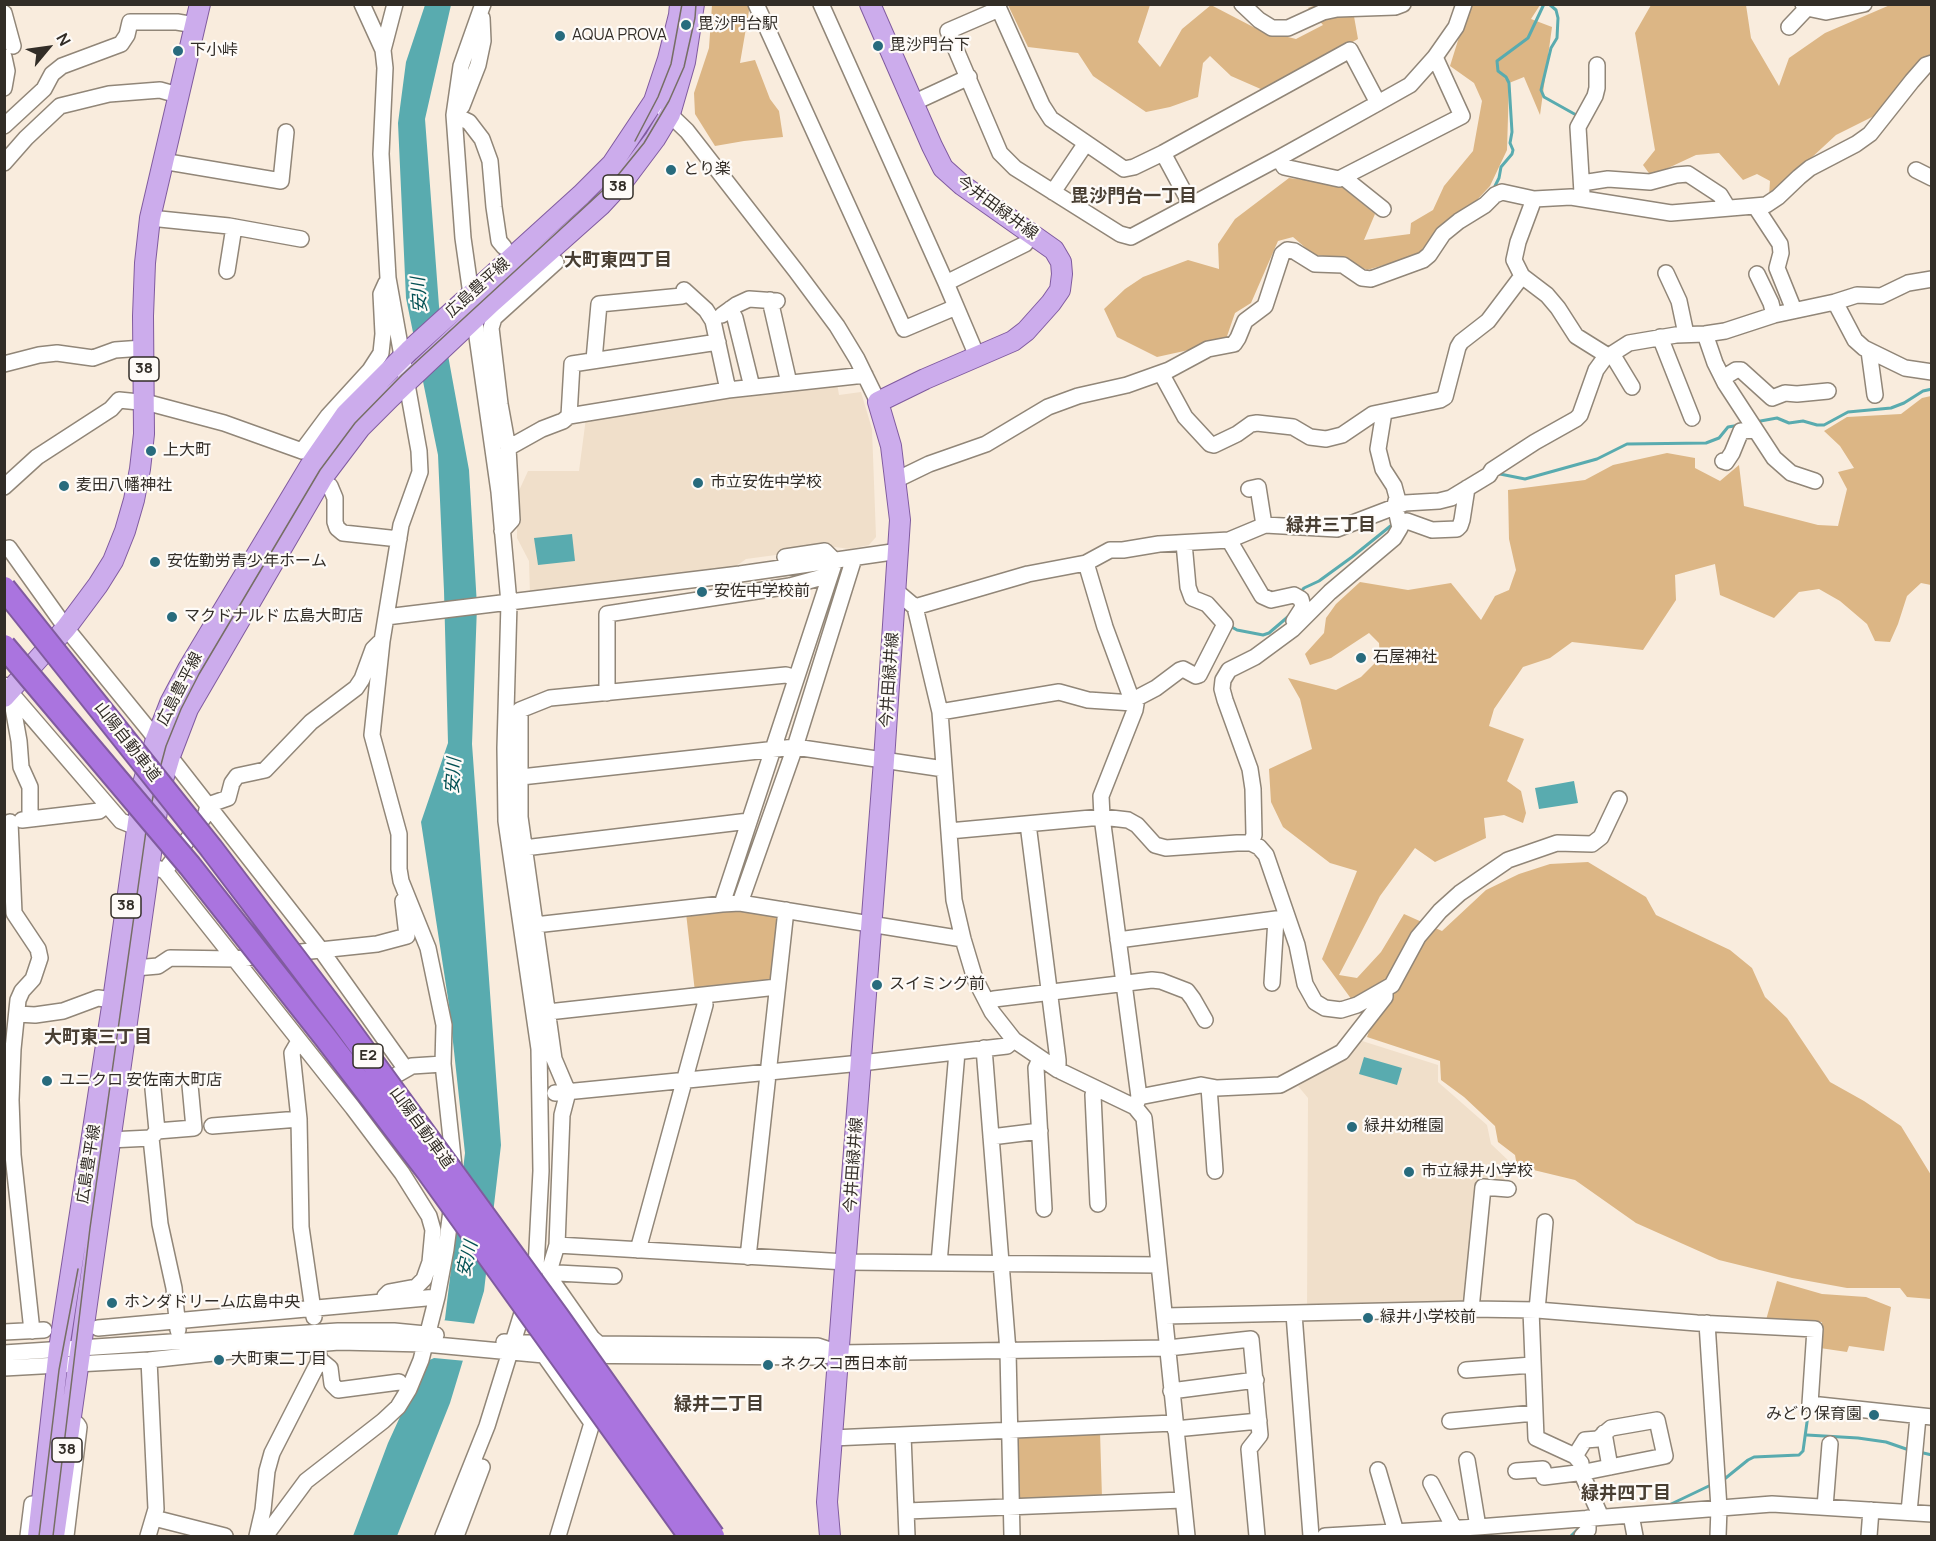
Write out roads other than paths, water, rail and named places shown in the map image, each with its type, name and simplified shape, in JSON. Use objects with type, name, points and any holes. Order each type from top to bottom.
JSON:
[{"type":"highway","name":"山陽自動車道","points":[[4,588],[211,848],[343,1022],[557,1316],[713,1536]]},
{"type":"highway","name":"山陽自動車道","points":[[4,646],[190,866],[325,1037],[440,1189],[690,1536]]},
{"type":"main road","name":"38","points":[[6,691],[66,628],[113,561],[126,531],[140,469],[144,402],[145,263],[150,218],[200,4]]},
{"type":"main road","name":"広島豊平線","points":[[38,1536],[45,1437],[113,1000],[136,827],[144,780],[170,703],[310,466],[346,414],[406,354],[612,164],[654,101],[668,59],[680,4]]},
{"type":"main road","name":"広島豊平線","points":[[54,1536],[75,1422],[80,1356],[135,968],[157,868],[160,790],[188,710],[323,477],[360,428],[412,377],[601,205],[625,179],[655,139],[670,114],[685,62],[694,4]]},
{"type":"main road","name":"今井田緑井線","points":[[830,1536],[827,1502],[872,924],[900,520],[891,446],[878,402],[1013,341],[1026,331],[1060,290],[1062,274],[1061,262],[1054,250],[962,185],[943,168],[870,4]]},
{"type":"street","points":[[135,968],[158,966],[170,958],[235,958],[377,944],[407,936],[399,869],[399,834],[372,735],[382,641],[401,525],[420,472],[419,451],[412,377],[388,278],[381,154],[385,68],[383,50],[362,4]]},
{"type":"street","points":[[383,50],[395,4]]},
{"type":"street","points":[[756,4],[904,329],[956,307]]},
{"type":"street","points":[[821,4],[977,356]]},
{"type":"street","points":[[1242,4],[1259,20],[1272,28],[1288,28],[1323,12],[1337,9],[1395,7],[1404,4]]},
{"type":"street","points":[[1378,104],[1350,50],[1163,153],[1134,167],[1124,169],[1051,119],[1042,105],[999,9],[948,31],[1000,153],[1015,168],[1120,234],[1131,237],[1279,158],[1378,104],[1410,85],[1435,57],[1456,27],[1464,4]]},
{"type":"street","points":[[1789,27],[1805,6],[1826,12],[1864,4]]},
{"type":"street","points":[[443,1536],[491,1416],[508,1348],[536,1268],[541,1171],[539,1049],[506,821],[505,603],[499,492],[468,297],[453,115],[461,66],[482,7]]},
{"type":"street","points":[[4,13],[7,61],[4,88]]},
{"type":"street","points":[[4,126],[44,89],[52,75],[62,66],[121,44],[127,35],[130,22],[177,22],[195,25]]},
{"type":"street","points":[[1279,158],[1284,167],[1339,179],[1462,116],[1435,57]]},
{"type":"street","points":[[896,480],[929,464],[986,444],[1048,407],[1078,396],[1127,385],[1169,370],[1208,350],[1234,344],[1245,321],[1265,306],[1282,254],[1287,250],[1294,251],[1315,264],[1343,265],[1362,278],[1371,279],[1423,260],[1443,234],[1502,192],[1534,199],[1570,197],[1671,213],[1766,205],[1810,168],[1870,134],[1912,81],[1926,65],[1932,63]]},
{"type":"street","points":[[1582,200],[1578,128],[1595,96],[1597,65]]},
{"type":"street","points":[[913,103],[969,77]]},
{"type":"street","points":[[4,163],[26,138],[60,106],[109,94],[160,90],[178,95]]},
{"type":"street","points":[[654,101],[687,132],[803,280],[837,326],[878,402]]},
{"type":"street","points":[[453,115],[469,122],[482,139],[490,161],[499,241],[504,247]]},
{"type":"street","points":[[162,162],[280,181],[286,132]]},
{"type":"street","points":[[1053,192],[1086,143]]},
{"type":"street","points":[[1163,153],[1191,205]]},
{"type":"street","points":[[1916,170],[1932,178]]},
{"type":"street","points":[[1582,183],[1608,179],[1650,182],[1688,174],[1720,195],[1728,208]]},
{"type":"street","points":[[1343,177],[1383,209]]},
{"type":"street","points":[[1534,199],[1518,242],[1514,260],[1522,276],[1547,295],[1576,336],[1610,355],[1632,387]]},
{"type":"street","points":[[1755,206],[1780,244],[1781,253],[1777,268],[1794,310]]},
{"type":"street","points":[[150,218],[234,227],[301,239]]},
{"type":"street","points":[[227,271],[234,227]]},
{"type":"street","points":[[946,283],[1025,244],[1032,234]]},
{"type":"street","points":[[502,531],[512,520],[508,448],[491,328],[494,318],[556,262]]},
{"type":"street","points":[[1666,273],[1679,301],[1686,334]]},
{"type":"street","points":[[1757,274],[1774,315]]},
{"type":"street","points":[[1161,373],[1185,417],[1210,444],[1214,445],[1251,424],[1257,423],[1293,427],[1310,437],[1326,439],[1342,435],[1373,414],[1445,397],[1461,342],[1488,321],[1522,276]]},
{"type":"street","points":[[4,487],[37,457],[111,409],[119,400],[144,402],[224,423],[302,452],[328,416],[370,370],[381,353],[383,334],[381,294],[388,278]]},
{"type":"street","points":[[915,606],[1028,574],[1086,563],[1110,550],[1159,544],[1229,540],[1264,525],[1337,530],[1395,505],[1451,498],[1490,475],[1492,470],[1534,442],[1580,415],[1596,369],[1610,355],[1629,343],[1660,337],[1725,331],[1774,315],[1857,295],[1881,296],[1908,283],[1932,279]]},
{"type":"street","points":[[594,360],[599,304],[682,296],[686,292],[706,310],[713,321],[728,390]]},
{"type":"street","points":[[713,321],[749,299],[773,301],[789,383]]},
{"type":"street","points":[[1835,302],[1855,340],[1869,351],[1905,368],[1932,372]]},
{"type":"street","points":[[730,309],[735,318],[752,387]]},
{"type":"street","points":[[1705,334],[1723,378],[1774,458],[1791,474],[1815,480]]},
{"type":"street","points":[[1660,337],[1692,418]]},
{"type":"street","points":[[569,416],[572,364],[718,342]]},
{"type":"street","points":[[4,364],[39,355],[57,353],[93,358],[115,350],[144,348]]},
{"type":"street","points":[[1869,351],[1875,395]]},
{"type":"street","points":[[1723,378],[1736,370],[1741,370],[1772,398],[1785,393],[1828,391]]},
{"type":"street","points":[[508,448],[569,416],[728,390],[865,375]]},
{"type":"street","points":[[1251,843],[1254,835],[1250,769],[1222,689],[1223,680],[1229,670],[1255,657],[1293,629],[1330,592],[1394,538],[1400,528],[1395,505],[1398,497],[1383,469],[1378,449],[1384,412]]},
{"type":"street","points":[[1723,461],[1726,462],[1732,453],[1741,431],[1755,430]]},
{"type":"street","points":[[330,486],[335,498],[335,522],[337,528],[343,533],[399,539]]},
{"type":"street","points":[[1249,489],[1258,487],[1264,525]]},
{"type":"street","points":[[1399,523],[1407,521],[1432,530],[1456,529],[1462,520],[1467,489]]},
{"type":"street","points":[[1229,540],[1262,596],[1271,600],[1294,595],[1301,599],[1303,607],[1298,617],[1274,644]]},
{"type":"street","points":[[1184,543],[1188,587],[1192,598],[1207,604],[1225,624],[1199,675],[1180,670],[1156,688],[1137,698],[1101,796],[1137,1102],[1144,1118],[1187,1536]]},
{"type":"street","points":[[9,548],[66,628],[170,756],[321,950],[405,1068]]},
{"type":"street","points":[[607,693],[607,614],[790,586],[854,558],[898,551]]},
{"type":"street","points":[[741,903],[795,747],[854,558]]},
{"type":"street","points":[[1086,563],[1134,707]]},
{"type":"street","points":[[386,617],[740,574],[833,568]]},
{"type":"street","points":[[722,904],[833,568]]},
{"type":"street","points":[[896,591],[915,606],[940,712],[954,900],[963,939],[975,979],[997,1019],[1014,1040],[1058,1070],[1095,1088],[1137,1102],[1201,1085],[1280,1085],[1342,1052],[1385,997],[1385,990]]},
{"type":"street","points":[[208,805],[228,798],[232,783],[237,776],[266,770],[311,722],[356,688],[362,679],[373,649],[382,641]]},
{"type":"street","points":[[601,1350],[550,1278],[550,1268],[557,1245],[562,1092],[554,1059],[519,818],[520,710],[550,698],[786,675],[796,678]]},
{"type":"street","points":[[6,691],[121,821],[136,827]]},
{"type":"street","points":[[6,691],[19,741],[21,767],[30,787],[30,819]]},
{"type":"street","points":[[940,712],[1059,692],[1088,700],[1134,707]]},
{"type":"street","points":[[521,777],[795,747],[944,769]]},
{"type":"street","points":[[949,831],[1102,817],[1128,820],[1137,825],[1155,845],[1166,848],[1237,843],[1251,843],[1260,847],[1266,855],[1282,920],[1297,945],[1305,984],[1315,1002],[1325,1008],[1341,1010],[1357,1005],[1392,986],[1418,937],[1440,911],[1460,893],[1508,860],[1557,843],[1592,844],[1601,837],[1619,799]]},
{"type":"street","points":[[4,1332],[38,1331],[9,1158],[13,1004],[33,979],[40,958],[38,948],[14,913],[7,822],[99,811],[107,805]]},
{"type":"street","points":[[208,805],[206,814],[157,868],[235,958],[353,1108],[402,1173],[429,1216],[433,1230],[430,1262],[424,1279],[416,1287],[389,1292],[384,1301]]},
{"type":"street","points":[[524,848],[749,821]]},
{"type":"street","points":[[1028,824],[1058,1070]]},
{"type":"street","points":[[267,1536],[306,1482],[398,1407],[417,1373],[428,1339],[437,1297],[456,1171],[443,1064],[444,1025],[428,948],[401,881]]},
{"type":"street","points":[[535,925],[741,903],[963,939]]},
{"type":"street","points":[[748,1257],[786,910]]},
{"type":"street","points":[[1118,940],[1282,920]]},
{"type":"street","points":[[1272,983],[1282,920]]},
{"type":"street","points":[[987,1002],[994,999],[1152,980],[1161,981],[1187,992],[1206,1020]]},
{"type":"street","points":[[548,1012],[777,987]]},
{"type":"street","points":[[638,1250],[705,1005],[704,995]]},
{"type":"street","points":[[13,1004],[35,1015],[63,1011],[98,998],[113,1000]]},
{"type":"street","points":[[562,1092],[957,1052],[1007,1046],[1014,1040]]},
{"type":"street","points":[[299,1041],[292,1053],[299,1119],[301,1227],[314,1314]]},
{"type":"street","points":[[984,1048],[1008,1351],[1011,1536]]},
{"type":"street","points":[[539,1049],[562,1092]]},
{"type":"street","points":[[939,1263],[957,1052]]},
{"type":"street","points":[[1040,1059],[1036,1068],[1044,1209]]},
{"type":"street","points":[[353,1108],[405,1068],[443,1064]]},
{"type":"street","points":[[109,1140],[194,1128],[190,1085]]},
{"type":"street","points":[[1209,1086],[1215,1171]]},
{"type":"street","points":[[1095,1088],[1093,1095],[1098,1204]]},
{"type":"street","points":[[153,1089],[160,1224],[174,1288],[179,1342]]},
{"type":"street","points":[[541,1137],[562,1092]]},
{"type":"street","points":[[212,1126],[299,1119]]},
{"type":"street","points":[[991,1137],[1040,1131]]},
{"type":"street","points":[[1471,1309],[1483,1187],[1508,1189]]},
{"type":"street","points":[[1545,1221],[1534,1310],[1532,1365],[1536,1438],[1575,1456],[1580,1461],[1595,1518],[1582,1536]]},
{"type":"street","points":[[557,1245],[846,1262],[1159,1265]]},
{"type":"street","points":[[550,1278],[558,1273],[614,1276]]},
{"type":"street","points":[[98,1328],[177,1321],[314,1314],[384,1301],[437,1297]]},
{"type":"street","points":[[1165,1316],[1471,1309],[1534,1310],[1815,1329],[1810,1404],[1925,1417],[1909,1512]]},
{"type":"street","points":[[1294,1314],[1311,1536]]},
{"type":"street","points":[[1707,1323],[1719,1508],[1718,1536]]},
{"type":"street","points":[[4,1353],[59,1357],[80,1356],[179,1342],[338,1331],[394,1331],[428,1339],[508,1348],[544,1355],[601,1350]]},
{"type":"street","points":[[80,1356],[149,1360],[339,1342],[428,1339]]},
{"type":"street","points":[[508,1348],[818,1357],[839,1353],[1168,1348],[1251,1339],[1260,1435],[1249,1449],[1257,1536]]},
{"type":"street","points":[[544,1355],[592,1423],[558,1536]]},
{"type":"street","points":[[4,1368],[59,1357]]},
{"type":"street","points":[[257,1536],[263,1510],[267,1471],[273,1453],[319,1357],[330,1368],[332,1384],[338,1390],[399,1382]]},
{"type":"street","points":[[148,1536],[156,1509],[149,1360]]},
{"type":"street","points":[[1466,1370],[1532,1365]]},
{"type":"street","points":[[1172,1391],[1256,1380]]},
{"type":"street","points":[[1450,1421],[1534,1413]]},
{"type":"street","points":[[456,1536],[498,1424],[491,1416]]},
{"type":"street","points":[[1516,1471],[1543,1469],[1544,1477],[1665,1456],[1657,1420],[1611,1428],[1598,1438],[1585,1440],[1575,1456]]},
{"type":"street","points":[[832,1438],[1259,1421]]},
{"type":"street","points":[[66,1536],[75,1422]]},
{"type":"street","points":[[1604,1433],[1610,1467]]},
{"type":"street","points":[[903,1435],[907,1536]]},
{"type":"street","points":[[28,1536],[45,1437]]},
{"type":"street","points":[[1825,1507],[1830,1444]]},
{"type":"street","points":[[1467,1461],[1478,1527]]},
{"type":"street","points":[[1378,1470],[1389,1534]]},
{"type":"street","points":[[1431,1482],[1454,1528]]},
{"type":"street","points":[[907,1511],[1182,1500]]},
{"type":"street","points":[[1325,1536],[1389,1534],[1772,1504],[1932,1514]]},
{"type":"street","points":[[1869,1536],[1871,1510]]},
{"type":"street","points":[[1631,1515],[1635,1536]]},
{"type":"street","points":[[154,1518],[225,1536]]},
{"type":"water","name":"安川","points":[[425,5],[451,5],[425,119],[439,306],[469,470],[477,606],[472,744],[501,1145],[484,1291],[450,1403],[397,1536],[353,1536],[388,1443],[445,1319],[465,1153],[449,1005],[421,822],[448,743],[438,455],[406,298],[398,123],[406,62]]},
{"type":"water","points":[[572,534],[575,561],[538,565],[534,538]]},
{"type":"water","points":[[1574,781],[1578,803],[1539,809],[1535,788]]},
{"type":"water","points":[[1364,1057],[1402,1068],[1397,1085],[1359,1074]]},
{"type":"waterway","points":[[1494,188],[1501,167],[1513,150],[1510,143],[1512,132],[1509,83],[1506,77],[1498,71],[1497,61],[1528,38],[1544,4]]},
{"type":"waterway","points":[[1549,4],[1556,10],[1558,18],[1557,38],[1551,48],[1541,90],[1544,97],[1578,116]]},
{"type":"waterway","points":[[1755,422],[1777,418],[1789,423],[1803,421],[1824,425],[1848,412],[1891,408],[1923,391],[1932,389]]},
{"type":"waterway","points":[[1500,474],[1525,479],[1597,459],[1627,444],[1706,443],[1719,438],[1728,427],[1740,425]]},
{"type":"waterway","points":[[1300,593],[1304,588],[1319,581],[1352,557],[1393,524]]},
{"type":"waterway","points":[[1230,626],[1237,630],[1263,635],[1269,633],[1290,615]]},
{"type":"waterway","points":[[1722,1481],[1754,1457],[1799,1455],[1803,1451],[1808,1415]]},
{"type":"waterway","points":[[1807,1435],[1886,1442],[1909,1450]]},
{"type":"waterway","points":[[1919,1452],[1932,1455]]},
{"type":"waterway","points":[[1667,1506],[1713,1484]]},
{"type":"waterway","points":[[1571,1536],[1582,1525]]},
{"type":"tram line","points":[[635,141],[658,97],[671,64],[682,4]]},
{"type":"tram line","points":[[53,1536],[90,1228],[146,831],[166,746],[181,709],[199,674],[320,470],[355,423],[402,375],[614,180],[644,143],[669,101],[684,67],[696,4]]},
{"type":"tram line","points":[[39,1536],[59,1370],[78,1269]]},
{"type":"place","name":"毘沙門台駅","points":[[686,25]]},
{"type":"place","name":"AQUA PROVA","points":[[560,36]]},
{"type":"place","name":"毘沙門台下","points":[[878,46]]},
{"type":"place","name":"下小峠","points":[[178,51]]},
{"type":"place","name":"とり楽","points":[[671,170]]},
{"type":"place","name":"上大町","points":[[151,451]]},
{"type":"place","name":"市立安佐中学校","points":[[698,483]]},
{"type":"place","name":"麦田八幡神社","points":[[64,486]]},
{"type":"place","name":"安佐勤労青少年ホーム","points":[[155,562]]},
{"type":"place","name":"安佐中学校前","points":[[702,592]]},
{"type":"place","name":"マクドナルド 広島大町店","points":[[172,617]]},
{"type":"place","name":"石屋神社","points":[[1361,658]]},
{"type":"place","name":"スイミング前","points":[[877,985]]},
{"type":"place","name":"ユニクロ 安佐南大町店","points":[[47,1081]]},
{"type":"place","name":"緑井幼稚園","points":[[1352,1127]]},
{"type":"place","name":"市立緑井小学校","points":[[1409,1172]]},
{"type":"place","name":"ホンダドリーム広島中央","points":[[112,1303]]},
{"type":"place","name":"緑井小学校前","points":[[1368,1318]]},
{"type":"place","name":"大町東二丁目","points":[[219,1360]]},
{"type":"place","name":"ネクスコ西日本前","points":[[768,1365]]},
{"type":"place","name":"みどり保育園","points":[[1874,1415]]},
{"type":"district","name":"毘沙門台一丁目","points":[[1134,197]]},
{"type":"district","name":"大町東四丁目","points":[[618,261]]},
{"type":"district","name":"緑井三丁目","points":[[1331,526]]},
{"type":"district","name":"大町東三丁目","points":[[98,1038]]},
{"type":"district","name":"緑井二丁目","points":[[719,1405]]},
{"type":"district","name":"緑井四丁目","points":[[1626,1494]]}]
